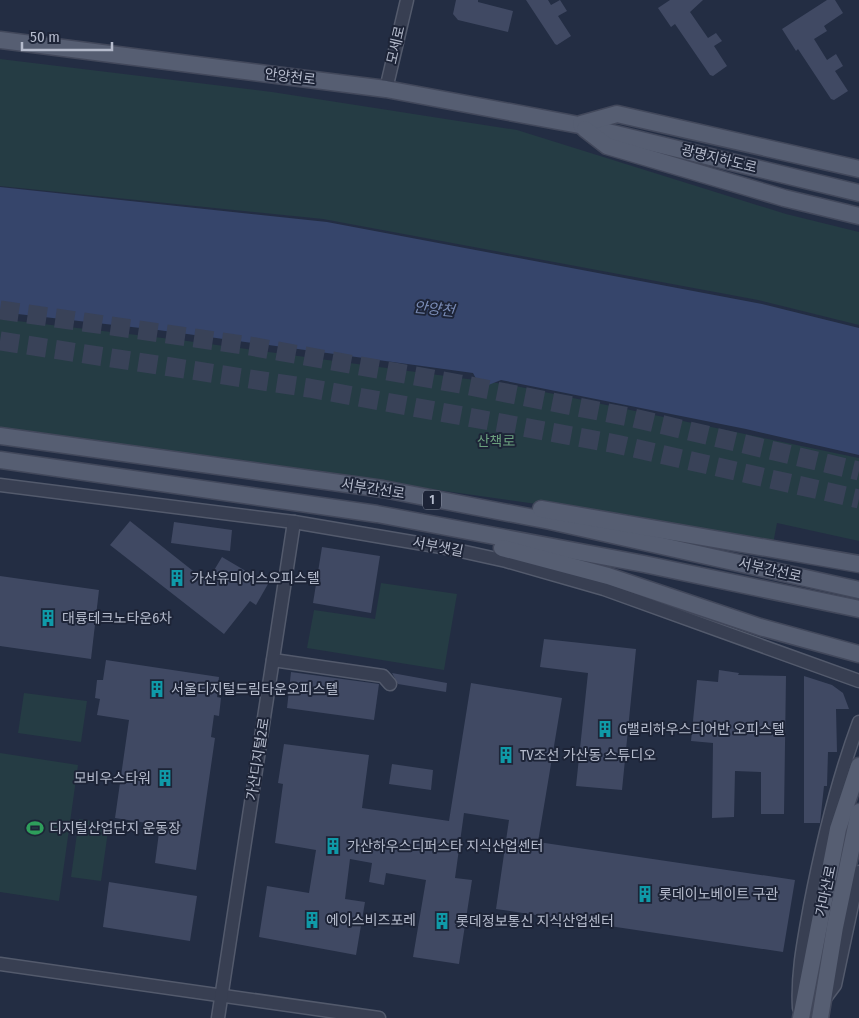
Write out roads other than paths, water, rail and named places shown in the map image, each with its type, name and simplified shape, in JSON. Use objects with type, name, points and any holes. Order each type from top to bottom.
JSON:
[{"type":"main road","name":"안양천로","points":[[0,40],[386,89],[579,125]]},
{"type":"main road","points":[[579,125],[617,114],[859,169]]},
{"type":"main road","points":[[579,125],[607,146],[784,198],[859,216]]},
{"type":"main road","name":"광명지하도로","points":[[579,125],[859,193]]},
{"type":"main road","name":"서부간선로","points":[[0,436],[383,490],[550,522],[859,590]]},
{"type":"main road","name":"서부간선로","points":[[0,460],[377,514],[644,564],[859,609]]},
{"type":"main road","points":[[383,490],[533,508],[859,564]]},
{"type":"main road","points":[[377,514],[608,576],[760,627],[859,654]]},
{"type":"main road","points":[[840,649],[859,649]]},
{"type":"main road","name":"가마산로","points":[[800,1018],[838,829],[859,766]]},
{"type":"main road","name":"가마산로","points":[[820,1018],[835,927],[859,812]]},
{"type":"street","name":"모세로","points":[[386,89],[407,0]]},
{"type":"street","name":"서부샛길","points":[[0,485],[294,522],[447,548],[561,576],[604,589],[859,681]]},
{"type":"street","name":"가산디지털2로","points":[[218,1018],[294,522]]},
{"type":"street","points":[[273,660],[382,676],[390,684]]},
{"type":"street","points":[[800,1018],[798,988],[802,949],[821,845],[859,722]]},
{"type":"street","points":[[823,1001],[836,985],[859,872]]},
{"type":"street","points":[[0,964],[379,1018]]},
{"type":"water","name":"안양천","points":[[0,187],[327,222],[762,304],[859,328],[859,455],[746,429],[501,380],[481,388],[473,373],[158,330],[0,312]]},
{"type":"tunnel","points":[[0,310],[250,346],[460,384],[634,418],[859,471]]},
{"type":"tunnel","points":[[0,341],[309,388],[616,444],[859,499]]},
{"type":"place","name":"가산유미어스오피스텔","points":[[177,578]]},
{"type":"place","name":"대륭테크노타운6차","points":[[48,618]]},
{"type":"place","name":"서울디지털드림타운오피스텔","points":[[157,689]]},
{"type":"place","name":"G밸리하우스디어반 오피스텔","points":[[605,729]]},
{"type":"place","name":"TV조선 가산동 스튜디오","points":[[506,755]]},
{"type":"place","name":"모비우스타워","points":[[165,778]]},
{"type":"place","name":"디지털산업단지 운동장","points":[[35,828]]},
{"type":"place","name":"가산하우스디퍼스타 지식산업센터","points":[[333,846]]},
{"type":"place","name":"롯데이노베이트 구관","points":[[645,894]]},
{"type":"place","name":"에이스비즈포레","points":[[312,920]]},
{"type":"place","name":"롯데정보통신 지식산업센터","points":[[442,921]]},
{"type":"park label","name":"산책로","points":[[496,441]]}]
